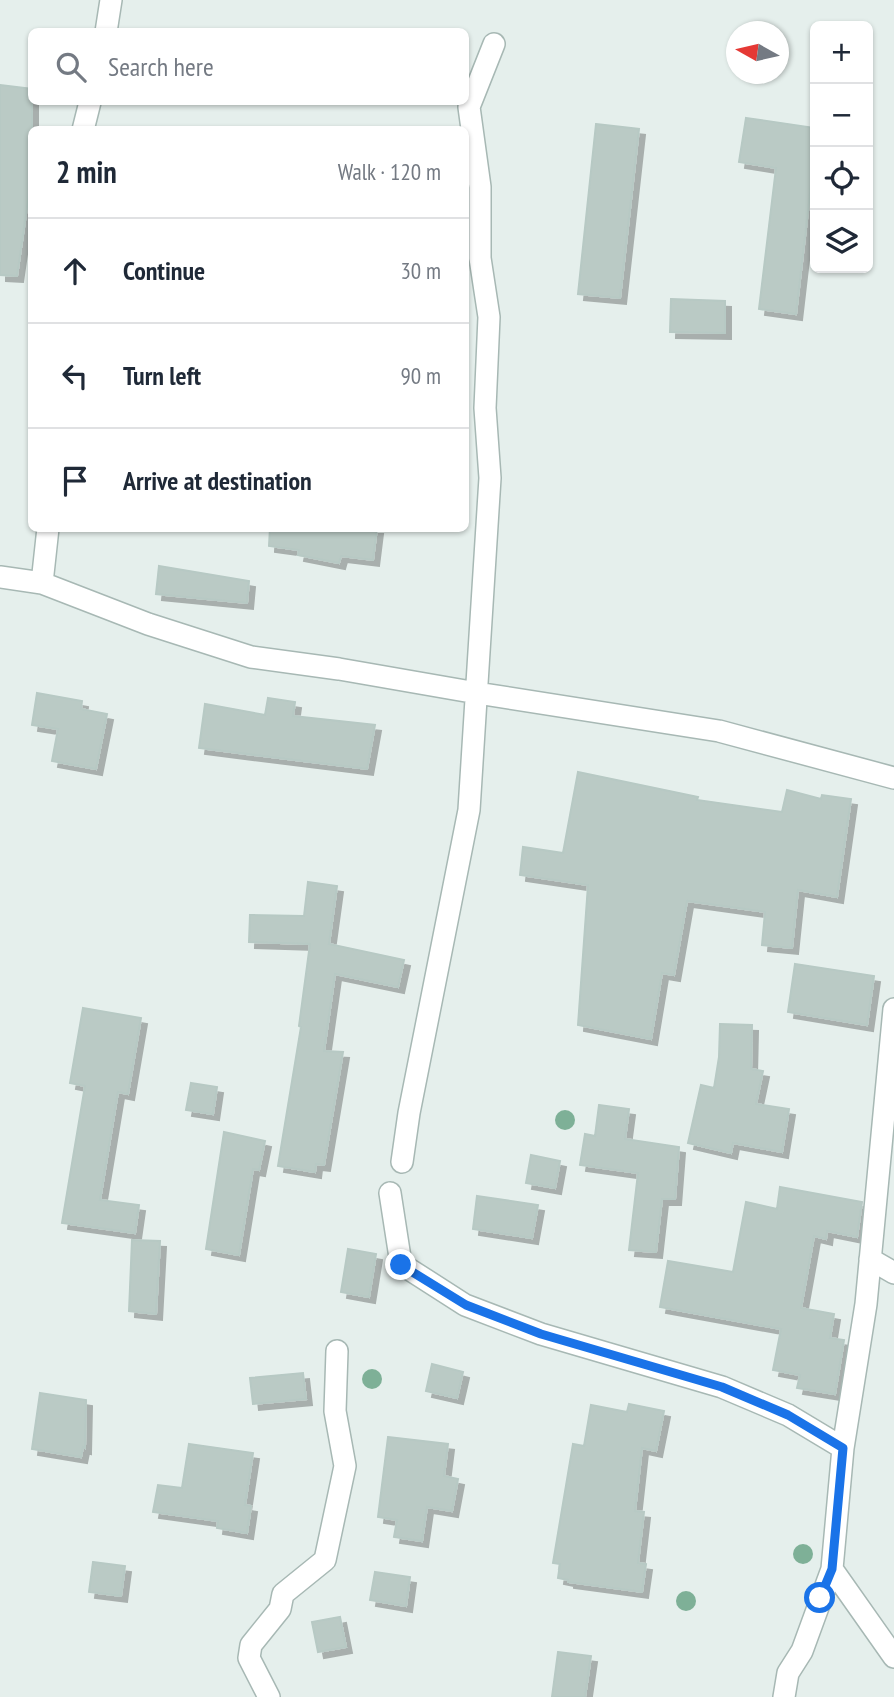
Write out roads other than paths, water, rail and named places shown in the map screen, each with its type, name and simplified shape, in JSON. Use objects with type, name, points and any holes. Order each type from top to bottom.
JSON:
[{"type":"street","points":[[107,28],[111,0]]},
{"type":"street","points":[[402,1162],[409,1112],[469,810],[489,478],[485,408],[489,317],[480,258],[480,187],[470,107],[494,44]]},
{"type":"street","points":[[84,126],[89,105]]},
{"type":"street","points":[[42,583],[48,532]]},
{"type":"street","points":[[0,577],[42,583],[148,624],[251,657],[339,668],[719,732],[894,778]]},
{"type":"street","points":[[784,1697],[788,1674],[802,1651],[832,1569],[843,1448],[866,1304],[894,1009]]},
{"type":"street","points":[[390,1193],[401,1265],[466,1305],[541,1334],[722,1387],[788,1415],[843,1448]]},
{"type":"street","points":[[870,1259],[894,1273]]},
{"type":"street","points":[[269,1697],[249,1658],[251,1645],[280,1609],[283,1594],[325,1560],[345,1466],[335,1411],[337,1352]]},
{"type":"street","points":[[832,1569],[894,1657]]}]
